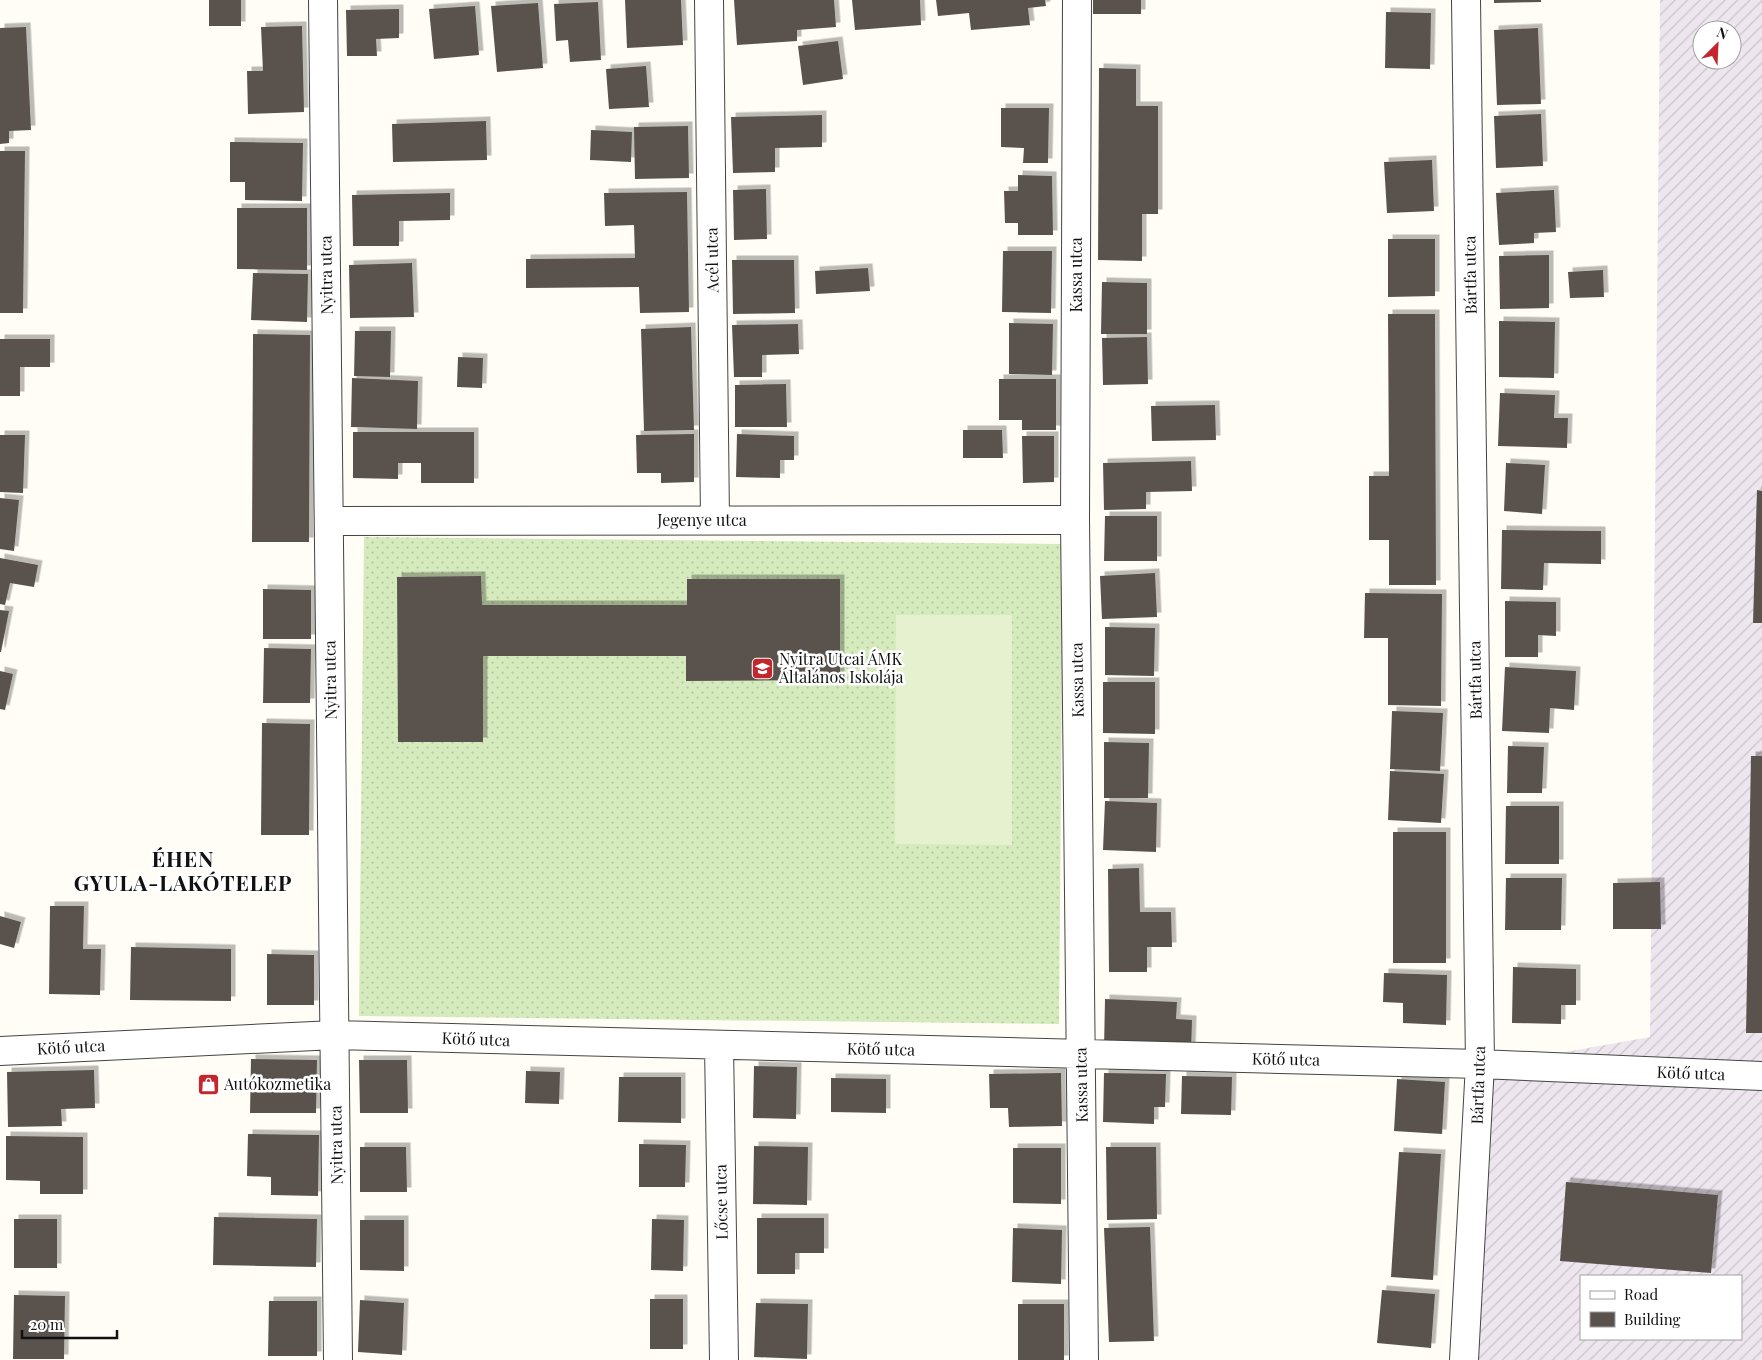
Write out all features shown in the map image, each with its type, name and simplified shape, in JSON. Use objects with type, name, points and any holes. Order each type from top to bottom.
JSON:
[{"type":"street","name":"Nyitra utca","points":[[322,0],[338,1360]]},
{"type":"street","name":"Acél utca","points":[[709,0],[715,520]]},
{"type":"street","name":"Kassa utca","points":[[1078,0],[1075,520],[1084,1360]]},
{"type":"street","name":"Bártfa utca","points":[[1464,1360],[1480,1064],[1466,0]]},
{"type":"street","name":"Jegenye utca","points":[[329,521],[1075,520]]},
{"type":"street","name":"Kötő utca","points":[[0,1050],[335,1035],[1480,1064],[1762,1076]]},
{"type":"street","name":"Lőcse utca","points":[[719,1045],[724,1360]]},
{"type":"shaded area","points":[[1660,0],[1762,0],[1762,1360],[1473,1360],[1485,1066],[1650,1037]]},
{"type":"green space","points":[[364,537],[1063,544],[1059,1024],[359,1016]]},
{"type":"green space","points":[[896,615],[1012,615],[1012,845],[895,844]]},
{"type":"building","points":[[209,0],[241,0],[241,26],[209,26]]},
{"type":"building","points":[[625,0],[681,0],[683,45],[627,48]]},
{"type":"building","points":[[734,0],[834,0],[836,27],[797,30],[797,41],[737,45]]},
{"type":"building","points":[[852,0],[920,0],[921,25],[855,30]]},
{"type":"building","points":[[936,0],[1045,0],[1046,6],[1028,8],[1030,25],[971,30],[969,13],[938,16]]},
{"type":"building","points":[[1093,0],[1141,0],[1141,14],[1093,14]]},
{"type":"building","points":[[1494,0],[1541,0],[1541,2],[1494,3]]},
{"type":"building","points":[[598,2],[601,60],[570,62],[568,40],[556,41],[554,4]]},
{"type":"building","points":[[538,3],[543,68],[497,72],[491,6]]},
{"type":"building","points":[[475,6],[479,55],[434,59],[429,9]]},
{"type":"building","points":[[399,9],[399,38],[376,39],[377,56],[347,56],[346,10]]},
{"type":"building","points":[[1386,12],[1431,13],[1430,69],[1385,68]]},
{"type":"building","points":[[302,26],[304,112],[248,114],[247,71],[263,71],[261,27]]},
{"type":"building","points":[[26,27],[31,130],[9,131],[9,143],[0,144],[0,28]]},
{"type":"building","points":[[1538,28],[1541,104],[1497,105],[1494,30]]},
{"type":"building","points":[[838,41],[843,79],[803,85],[798,46]]},
{"type":"building","points":[[646,66],[649,107],[609,109],[606,69]]},
{"type":"building","points":[[1099,68],[1136,69],[1136,106],[1158,106],[1158,214],[1142,214],[1142,261],[1098,260]]},
{"type":"building","points":[[1001,108],[1049,108],[1048,163],[1023,163],[1024,148],[1001,147]]},
{"type":"building","points":[[1541,114],[1543,166],[1496,168],[1494,116]]},
{"type":"building","points":[[822,115],[822,147],[775,148],[775,172],[733,173],[731,117]]},
{"type":"building","points":[[486,121],[487,160],[393,162],[392,124]]},
{"type":"building","points":[[688,126],[689,178],[635,179],[634,127]]},
{"type":"building","points":[[591,130],[632,132],[631,162],[590,160]]},
{"type":"building","points":[[230,142],[303,143],[302,201],[245,200],[245,182],[230,182]]},
{"type":"building","points":[[0,151],[25,151],[23,313],[0,313]]},
{"type":"building","points":[[1432,160],[1434,211],[1387,213],[1384,162]]},
{"type":"building","points":[[1018,175],[1052,176],[1053,235],[1018,235],[1018,223],[1005,223],[1004,191],[1018,191]]},
{"type":"building","points":[[766,189],[767,239],[734,240],[733,190]]},
{"type":"building","points":[[1554,190],[1556,232],[1534,233],[1534,243],[1499,245],[1496,193]]},
{"type":"building","points":[[687,192],[689,312],[640,313],[639,287],[526,288],[526,259],[635,258],[634,225],[605,226],[604,193]]},
{"type":"building","points":[[450,193],[450,220],[399,221],[399,246],[353,246],[352,195]]},
{"type":"building","points":[[237,208],[307,208],[307,270],[237,269]]},
{"type":"building","points":[[1388,239],[1435,239],[1435,296],[1388,297]]},
{"type":"building","points":[[1003,251],[1052,251],[1051,313],[1002,312]]},
{"type":"building","points":[[1549,255],[1549,308],[1500,309],[1499,256]]},
{"type":"building","points":[[732,260],[794,260],[795,313],[733,314]]},
{"type":"building","points":[[412,263],[414,317],[350,318],[349,265]]},
{"type":"building","points":[[868,268],[870,291],[816,294],[815,271]]},
{"type":"building","points":[[1603,270],[1604,297],[1570,298],[1568,272]]},
{"type":"building","points":[[253,273],[308,274],[307,322],[251,320]]},
{"type":"building","points":[[1102,282],[1147,283],[1147,334],[1101,334]]},
{"type":"building","points":[[1388,314],[1435,314],[1436,585],[1389,585],[1389,540],[1369,540],[1369,476],[1389,476]]},
{"type":"building","points":[[1499,321],[1555,322],[1554,378],[1499,377]]},
{"type":"building","points":[[1009,323],[1053,324],[1052,375],[1009,374]]},
{"type":"building","points":[[798,324],[799,354],[762,355],[762,377],[734,377],[732,325]]},
{"type":"building","points":[[691,327],[694,430],[644,431],[641,329]]},
{"type":"building","points":[[355,331],[391,331],[390,377],[354,376]]},
{"type":"building","points":[[253,334],[310,335],[309,542],[252,542]]},
{"type":"building","points":[[1147,337],[1148,384],[1103,385],[1102,338]]},
{"type":"building","points":[[0,339],[50,339],[50,367],[20,367],[20,396],[0,396]]},
{"type":"building","points":[[458,357],[483,358],[482,388],[457,387]]},
{"type":"building","points":[[352,378],[418,381],[417,429],[351,427]]},
{"type":"building","points":[[999,379],[1056,379],[1056,430],[1022,430],[1022,420],[999,420]]},
{"type":"building","points":[[786,384],[787,427],[735,427],[735,385]]},
{"type":"building","points":[[1500,393],[1555,395],[1554,418],[1568,418],[1567,448],[1498,446]]},
{"type":"building","points":[[1215,405],[1216,440],[1152,441],[1151,406]]},
{"type":"building","points":[[963,430],[1002,430],[1003,458],[963,458]]},
{"type":"building","points":[[353,432],[474,432],[474,483],[421,483],[421,463],[398,463],[398,479],[353,478]]},
{"type":"building","points":[[694,434],[694,482],[661,483],[661,473],[637,473],[636,435]]},
{"type":"building","points":[[737,434],[794,436],[794,460],[780,460],[780,478],[736,477]]},
{"type":"building","points":[[0,435],[25,435],[23,493],[0,492]]},
{"type":"building","points":[[1022,436],[1054,436],[1054,482],[1023,483]]},
{"type":"building","points":[[1191,461],[1192,491],[1146,492],[1146,509],[1104,510],[1103,463]]},
{"type":"building","points":[[1506,463],[1545,465],[1542,514],[1504,511]]},
{"type":"building","points":[[1757,490],[1762,491],[1762,623],[1753,623]]},
{"type":"building","points":[[0,498],[19,500],[14,551],[0,549]]},
{"type":"building","points":[[1105,516],[1157,516],[1157,561],[1104,561]]},
{"type":"building","points":[[1502,530],[1601,531],[1601,564],[1544,563],[1543,590],[1501,589]]},
{"type":"building","points":[[0,558],[38,565],[34,587],[10,583],[5,605],[0,604]]},
{"type":"building","points":[[1155,573],[1157,617],[1102,619],[1100,576]]},
{"type":"building","name":"Nyitra Utcai ÁMK Általános Iskolája","points":[[481,576],[482,605],[687,605],[687,579],[840,579],[840,680],[686,681],[686,656],[483,656],[483,742],[398,742],[397,577]]},
{"type":"building","points":[[263,589],[311,590],[311,639],[263,639]]},
{"type":"building","points":[[1365,593],[1442,594],[1441,706],[1388,705],[1388,638],[1364,638]]},
{"type":"building","points":[[1505,601],[1556,602],[1556,636],[1538,635],[1538,657],[1505,657]]},
{"type":"building","points":[[0,610],[9,611],[1,652],[0,652]]},
{"type":"building","points":[[1105,627],[1155,628],[1154,676],[1105,675]]},
{"type":"building","points":[[264,648],[311,649],[310,703],[263,703]]},
{"type":"building","points":[[1505,667],[1576,671],[1574,710],[1550,708],[1549,733],[1502,731]]},
{"type":"building","points":[[0,671],[13,674],[5,710],[0,709]]},
{"type":"building","points":[[1103,682],[1155,682],[1155,734],[1103,733]]},
{"type":"building","points":[[1392,711],[1443,713],[1440,771],[1390,769]]},
{"type":"building","points":[[262,723],[310,724],[309,835],[261,835]]},
{"type":"building","points":[[1104,742],[1149,743],[1148,798],[1104,798]]},
{"type":"building","points":[[1508,746],[1544,747],[1542,793],[1507,793]]},
{"type":"building","points":[[1751,756],[1762,756],[1762,1033],[1746,1033]]},
{"type":"building","points":[[1390,771],[1444,774],[1441,823],[1388,820]]},
{"type":"building","points":[[1105,801],[1157,803],[1156,852],[1103,850]]},
{"type":"building","points":[[1506,806],[1559,806],[1559,864],[1505,864]]},
{"type":"building","points":[[1393,832],[1446,832],[1446,963],[1393,963]]},
{"type":"building","points":[[1139,868],[1140,912],[1171,912],[1172,947],[1147,947],[1147,972],[1109,972],[1108,869]]},
{"type":"building","points":[[1506,878],[1562,878],[1561,930],[1505,930]]},
{"type":"building","points":[[1660,882],[1661,929],[1613,929],[1613,883]]},
{"type":"building","points":[[50,906],[84,906],[83,949],[101,949],[100,995],[49,994]]},
{"type":"building","points":[[0,916],[21,922],[14,948],[0,944]]},
{"type":"building","points":[[131,947],[231,949],[231,1001],[130,1000]]},
{"type":"building","points":[[267,954],[314,955],[314,1005],[267,1005]]},
{"type":"building","points":[[1513,967],[1576,969],[1576,1005],[1561,1005],[1561,1024],[1512,1023]]},
{"type":"building","points":[[1384,973],[1447,975],[1446,1025],[1403,1023],[1403,1003],[1383,1002]]},
{"type":"building","points":[[1105,999],[1177,1002],[1176,1019],[1192,1020],[1191,1053],[1104,1049]]},
{"type":"building","points":[[251,1059],[317,1060],[316,1113],[250,1113]]},
{"type":"building","points":[[359,1060],[407,1060],[408,1113],[360,1113]]},
{"type":"building","points":[[754,1066],[797,1067],[796,1119],[753,1118]]},
{"type":"building","points":[[94,1070],[95,1108],[61,1109],[62,1126],[8,1127],[7,1072]]},
{"type":"building","points":[[526,1071],[560,1072],[559,1104],[525,1103]]},
{"type":"building","points":[[1061,1073],[1062,1126],[1009,1127],[1008,1108],[990,1108],[989,1074]]},
{"type":"building","points":[[1104,1073],[1166,1074],[1165,1107],[1154,1107],[1154,1124],[1103,1122]]},
{"type":"building","points":[[1182,1076],[1232,1077],[1231,1115],[1181,1114]]},
{"type":"building","points":[[619,1077],[681,1077],[681,1123],[618,1122]]},
{"type":"building","points":[[831,1078],[886,1079],[886,1113],[831,1112]]},
{"type":"building","points":[[1397,1079],[1445,1082],[1442,1134],[1394,1131]]},
{"type":"building","points":[[248,1134],[319,1135],[318,1196],[271,1195],[271,1177],[247,1176]]},
{"type":"building","points":[[6,1136],[83,1137],[83,1194],[40,1194],[40,1181],[6,1180]]},
{"type":"building","points":[[639,1144],[686,1145],[685,1187],[639,1187]]},
{"type":"building","points":[[754,1146],[808,1147],[807,1205],[753,1204]]},
{"type":"building","points":[[360,1147],[406,1147],[407,1192],[360,1192]]},
{"type":"building","points":[[1106,1147],[1156,1147],[1157,1219],[1107,1220]]},
{"type":"building","points":[[1013,1148],[1061,1148],[1061,1204],[1013,1203]]},
{"type":"building","points":[[1399,1152],[1441,1154],[1433,1280],[1391,1277]]},
{"type":"building","points":[[1566,1182],[1718,1195],[1711,1273],[1560,1261]]},
{"type":"building","points":[[214,1217],[317,1219],[316,1267],[213,1265]]},
{"type":"building","points":[[757,1218],[824,1218],[824,1253],[795,1253],[795,1274],[757,1274]]},
{"type":"building","points":[[14,1219],[57,1219],[57,1268],[14,1268]]},
{"type":"building","points":[[652,1219],[684,1220],[683,1271],[651,1270]]},
{"type":"building","points":[[360,1220],[404,1220],[404,1271],[360,1270]]},
{"type":"building","points":[[1150,1227],[1154,1341],[1109,1342],[1104,1228]]},
{"type":"building","points":[[1013,1228],[1062,1230],[1061,1284],[1012,1282]]},
{"type":"building","points":[[1382,1290],[1435,1294],[1431,1348],[1377,1343]]},
{"type":"building","points":[[14,1295],[65,1296],[64,1359],[13,1359]]},
{"type":"building","points":[[650,1299],[683,1299],[683,1349],[650,1349]]},
{"type":"building","points":[[360,1300],[404,1303],[402,1355],[358,1352]]},
{"type":"building","points":[[269,1301],[317,1301],[317,1356],[268,1356]]},
{"type":"building","points":[[756,1303],[808,1304],[807,1359],[754,1357]]},
{"type":"building","points":[[1018,1304],[1064,1304],[1064,1360],[1018,1360]]},
{"type":"place","name":"Nyitra Utcai ÁMK Általános Iskolája","points":[[763,668]]},
{"type":"place","name":"Autókozmetika","points":[[208,1084]]},
{"type":"district","name":"ÉHEN GYULA-LAKÓTELEP","points":[[183,872]]}]
